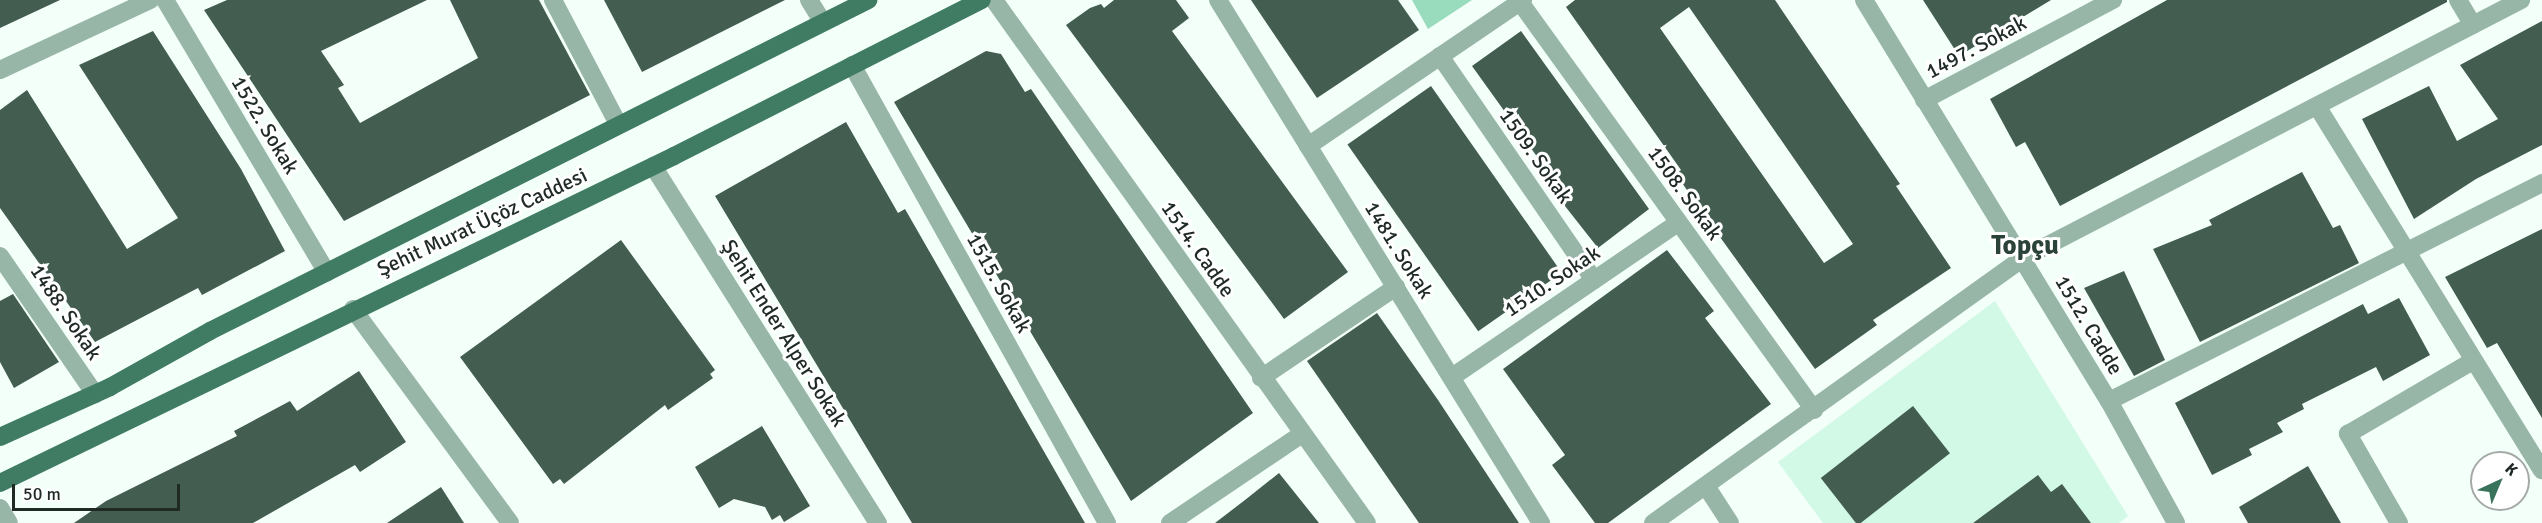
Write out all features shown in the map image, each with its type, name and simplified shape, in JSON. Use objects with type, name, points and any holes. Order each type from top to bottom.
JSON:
[{"type":"main road","name":"Şehit Murat Üçöz Caddesi","points":[[0,437],[94,394],[618,124],[868,0]]},
{"type":"main road","name":"Şehit Murat Üçöz Caddesi","points":[[0,483],[353,309],[653,166],[982,0]]},
{"type":"street","points":[[0,70],[150,0]]},
{"type":"street","name":"1522. Sokak","points":[[165,0],[327,273]]},
{"type":"street","points":[[553,0],[618,124]]},
{"type":"street","points":[[809,0],[822,21]]},
{"type":"street","name":"1514. Cadde","points":[[994,0],[1366,523]]},
{"type":"street","name":"1481. Sokak","points":[[1218,0],[1542,523]]},
{"type":"street","name":"1512. Cadde","points":[[1864,0],[2109,401],[2173,518]]},
{"type":"street","name":"1497. Sokak","points":[[1924,100],[2113,0]]},
{"type":"street","points":[[2458,0],[2472,25]]},
{"type":"street","points":[[1653,523],[1814,410],[2023,258],[2521,0]]},
{"type":"street","points":[[1308,146],[1521,1]]},
{"type":"street","name":"1508. Sokak","points":[[1521,1],[1814,410]]},
{"type":"street","name":"1509. Sokak","points":[[1440,56],[1594,280]]},
{"type":"street","name":"1515. Sokak","points":[[852,65],[1107,523]]},
{"type":"street","points":[[2318,106],[2406,254],[2542,470]]},
{"type":"street","name":"Şehit Ender Alper Sokak","points":[[653,166],[878,523]]},
{"type":"street","points":[[2109,401],[2406,254],[2542,183]]},
{"type":"street","name":"1510. Sokak","points":[[1452,377],[1678,223]]},
{"type":"street","name":"1488. Sokak","points":[[0,256],[94,394]]},
{"type":"street","points":[[1261,378],[1396,287]]},
{"type":"street","points":[[353,309],[510,523]]},
{"type":"street","points":[[2399,523],[2348,434],[2474,361]]},
{"type":"street","points":[[1170,523],[1302,434]]},
{"type":"street","points":[[1706,486],[1730,523]]},
{"type":"street","points":[[0,508],[9,523]]},
{"type":"street","points":[[2155,523],[2173,518]]},
{"type":"shaded area","points":[[1995,301],[2128,516],[2119,523],[1823,523],[1778,462]]},
{"type":"green space","points":[[1412,0],[1472,0],[1428,29]]},
{"type":"building","points":[[0,0],[60,0],[0,28]]},
{"type":"building","points":[[227,0],[427,0],[321,51],[344,85],[338,88],[360,123],[478,58],[450,0],[539,0],[590,95],[344,221],[204,10]]},
{"type":"building","points":[[604,0],[785,0],[642,72]]},
{"type":"building","points":[[1114,0],[1176,0],[1189,18],[1172,31],[1348,272],[1284,319],[1066,25],[1090,8],[1101,4],[1104,8]]},
{"type":"building","points":[[1251,0],[1398,0],[1419,30],[1317,98]]},
{"type":"building","points":[[1575,0],[1775,0],[1900,184],[1896,186],[1951,268],[1873,320],[1877,325],[1815,369],[1702,212],[1676,174],[1681,170],[1566,7]],"holes":[[[1689,7],[1853,244],[1824,263],[1660,28]]]},
{"type":"building","points":[[1923,0],[2051,0],[1959,56]]},
{"type":"building","points":[[2167,0],[2447,0],[2447,2],[2060,206],[2025,142],[2016,147],[1990,99]]},
{"type":"building","points":[[2542,21],[2542,145],[2476,179],[2414,219],[2362,119],[2429,86],[2457,141],[2498,119],[2460,65]]},
{"type":"building","points":[[153,31],[241,169],[285,251],[202,295],[198,288],[95,342],[0,208],[0,110],[27,90],[127,249],[178,218],[79,65]]},
{"type":"building","points":[[1521,31],[1649,209],[1598,248],[1550,187],[1556,183],[1472,66]]},
{"type":"building","points":[[986,51],[1001,54],[1025,92],[1031,89],[1253,413],[1131,501],[894,102]]},
{"type":"building","points":[[1431,86],[1562,273],[1478,331],[1347,145]]},
{"type":"building","points":[[846,122],[898,213],[905,209],[1085,523],[912,523],[715,196]]},
{"type":"building","points":[[2302,172],[2333,228],[2340,225],[2359,263],[2200,342],[2153,249],[2212,225],[2209,220]]},
{"type":"building","points":[[2542,229],[2542,418],[2497,343],[2487,348],[2445,277]]},
{"type":"building","points":[[621,240],[715,370],[710,374],[713,378],[668,410],[665,405],[564,484],[560,479],[553,484],[460,357]]},
{"type":"building","points":[[1667,250],[1714,311],[1705,318],[1771,404],[1608,523],[1595,523],[1552,465],[1565,455],[1503,369]]},
{"type":"building","points":[[2124,271],[2165,360],[2134,376],[2084,288]]},
{"type":"building","points":[[13,294],[59,362],[14,388],[0,362],[0,301]]},
{"type":"building","points":[[2399,298],[2430,355],[2383,381],[2376,367],[2302,404],[2304,409],[2277,423],[2283,432],[2249,449],[2252,455],[2212,475],[2175,403],[2363,304],[2368,314]]},
{"type":"building","points":[[1377,313],[1519,523],[1419,523],[1307,361]]},
{"type":"building","points":[[359,371],[406,442],[360,472],[355,465],[253,523],[74,523],[106,501],[237,436],[234,431],[290,401],[297,411]]},
{"type":"building","points":[[1913,406],[1950,453],[1861,523],[1856,523],[1821,478]]},
{"type":"building","points":[[762,426],[810,506],[784,522],[780,515],[772,520],[765,507],[734,499],[719,508],[695,467]]},
{"type":"building","points":[[2308,466],[2341,523],[2248,523],[2239,507]]},
{"type":"building","points":[[1279,473],[1319,523],[1215,523],[1245,500]]},
{"type":"building","points":[[2038,475],[2051,492],[2062,484],[2091,523],[1973,523]]},
{"type":"building","points":[[441,487],[464,523],[387,523]]},
{"type":"district","name":"Topçu","points":[[2025,246]]}]
